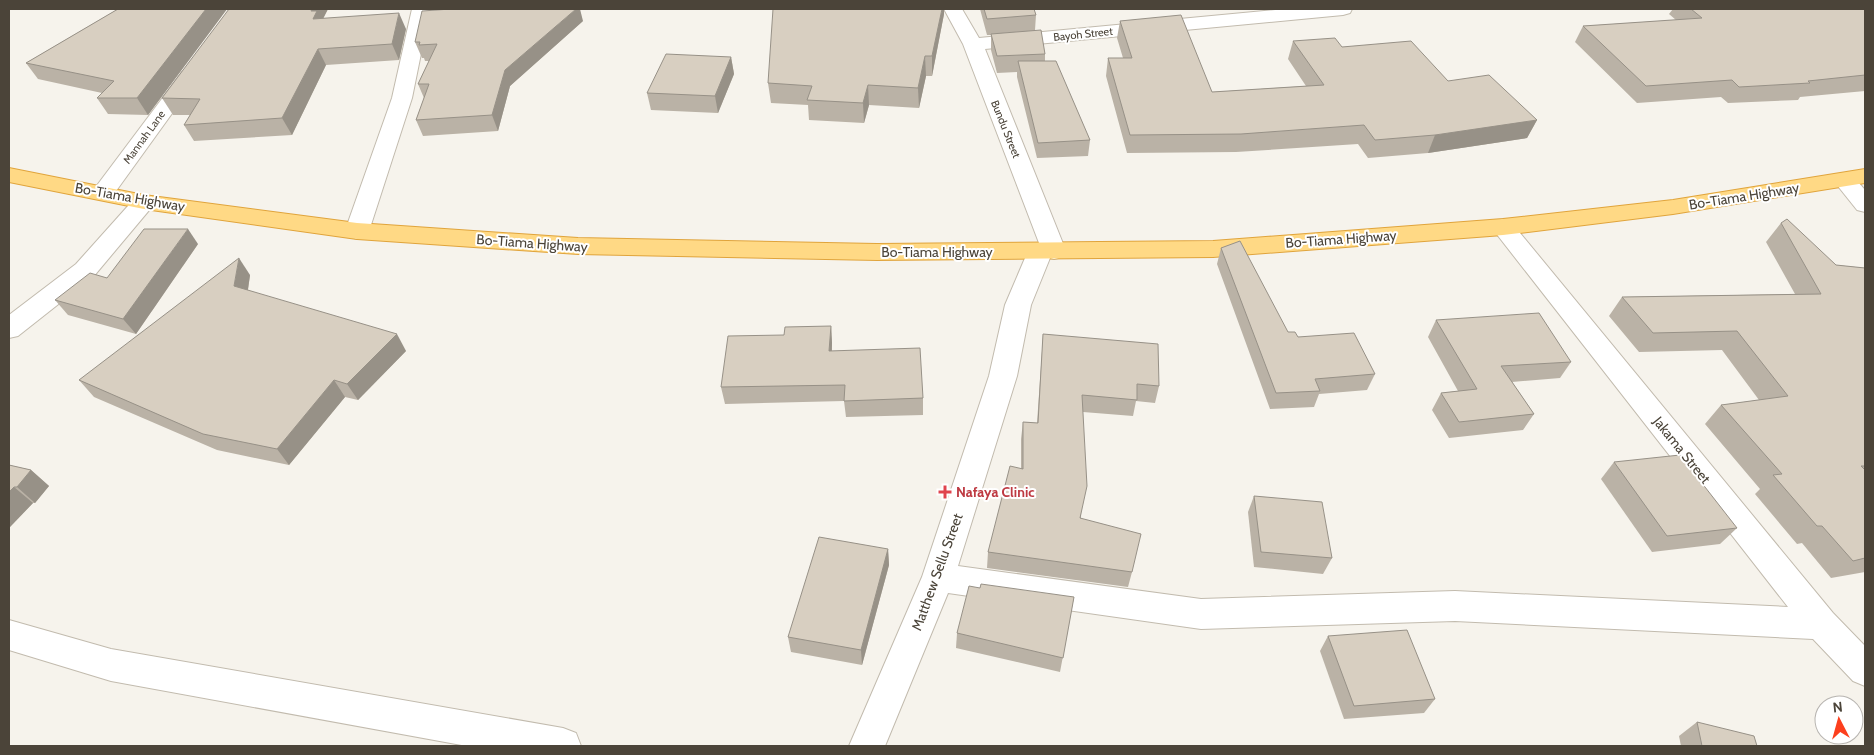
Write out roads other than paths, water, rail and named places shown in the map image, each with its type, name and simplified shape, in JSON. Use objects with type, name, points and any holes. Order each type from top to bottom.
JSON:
[{"type":"highway","name":"Bo-Tiama Highway","points":[[9,175],[144,202],[357,231],[578,246],[878,252],[1214,249],[1503,227],[1663,208],[1855,178]]},
{"type":"street","points":[[357,231],[402,98],[421,9]]},
{"type":"street","name":"Bundu Street","points":[[953,9],[973,44],[1047,251]]},
{"type":"street","name":"Bayoh Street","points":[[973,44],[1343,9]]},
{"type":"street","name":"Mannah Lane","points":[[103,193],[203,57]]},
{"type":"street","points":[[1855,178],[1865,205]]},
{"type":"street","points":[[9,329],[85,270],[144,202]]},
{"type":"street","name":"Jakama Street","points":[[1503,227],[1821,624],[1865,670]]},
{"type":"street","name":"Matthew Sellu Street","points":[[867,746],[938,577],[1003,376],[1018,305],[1047,251]]},
{"type":"street","points":[[938,577],[1201,614],[1455,606],[1821,624]]},
{"type":"street","points":[[9,635],[111,665],[563,746]]},
{"type":"place","name":"Nafaya Clinic","points":[[945,492]]}]
